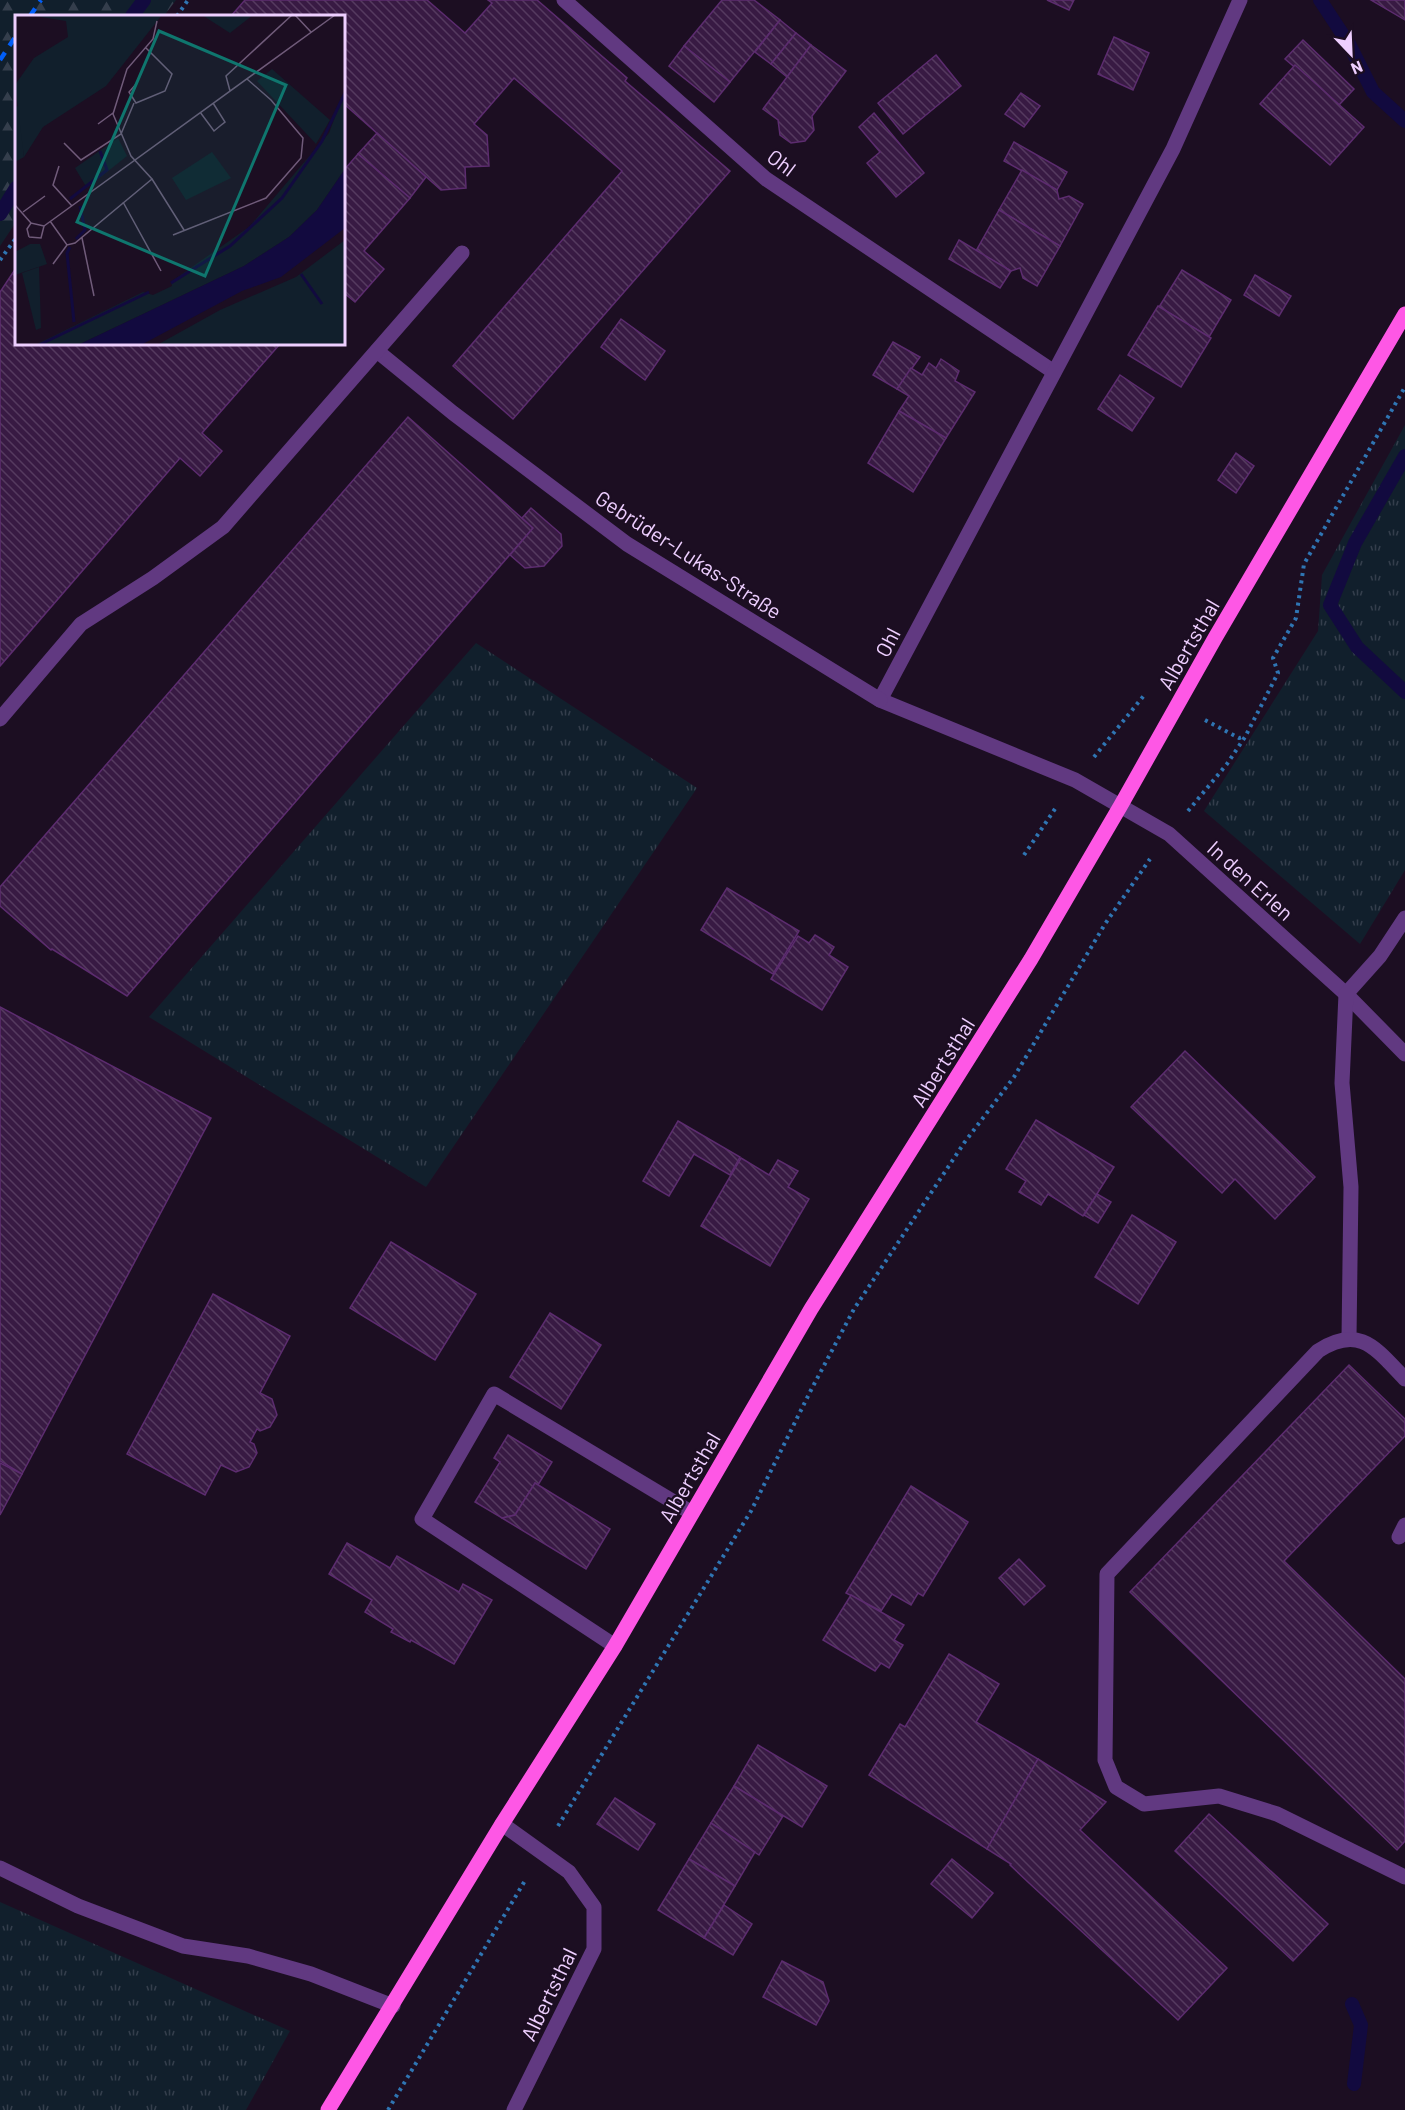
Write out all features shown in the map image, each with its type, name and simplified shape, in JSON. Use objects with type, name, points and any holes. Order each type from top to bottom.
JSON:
[{"type":"main road","name":"Albertsthal","points":[[328,2110],[502,1824],[615,1646],[811,1309],[1031,959],[1215,638],[1405,314]]},
{"type":"street","name":"Ohl","points":[[564,0],[766,179],[1054,372]]},
{"type":"street","name":"Ohl","points":[[880,700],[1173,149],[1240,0]]},
{"type":"street","points":[[0,719],[81,624],[153,578],[223,527],[462,253]]},
{"type":"street","name":"Gebrüder-Lukas-Straße","points":[[377,351],[453,413],[627,544],[880,700]]},
{"type":"street","points":[[880,700],[1075,780],[1121,805]]},
{"type":"street","name":"In den Erlen","points":[[1121,805],[1169,834],[1346,994],[1405,1054]]},
{"type":"street","points":[[1349,1338],[1351,1187],[1342,1083],[1346,994],[1380,956],[1405,918]]},
{"type":"street","points":[[1405,1379],[1377,1349],[1363,1341],[1349,1338],[1333,1341],[1318,1351],[1107,1574],[1105,1760],[1116,1787],[1144,1804],[1219,1796],[1277,1814],[1405,1877]]},
{"type":"street","points":[[615,1646],[422,1519],[458,1456],[494,1394],[692,1513]]},
{"type":"street","name":"Albertsthal","points":[[502,1824],[569,1872],[594,1907],[594,1949],[514,2110]]},
{"type":"street","points":[[0,1868],[78,1906],[183,1946],[248,1956],[311,1974],[393,2006]]},
{"type":"path","points":[[178,15],[188,0]]},
{"type":"path","points":[[0,260],[15,239]]},
{"type":"path","points":[[388,2110],[751,1511],[854,1309],[964,1143],[1014,1077],[1104,924],[1169,834],[1227,764],[1245,737],[1278,673],[1274,658],[1296,618],[1305,564],[1405,387]]},
{"type":"path","points":[[1024,855],[1075,780]]},
{"type":"green space","points":[[0,0],[176,0],[165,15],[15,15],[15,224],[0,246]]},
{"type":"green space","points":[[1405,425],[1405,870],[1360,944],[1204,811],[1318,631],[1322,575]]},
{"type":"green space","points":[[476,643],[697,788],[426,1187],[149,1017]]},
{"type":"green space","points":[[0,1902],[290,2031],[246,2110],[0,2110]]},
{"type":"building","points":[[245,0],[427,0],[465,33],[492,3],[488,0],[537,0],[627,78],[625,81],[730,171],[513,419],[453,366],[622,171],[514,78],[474,124],[487,135],[489,166],[465,167],[466,188],[441,190],[345,105],[345,15],[232,15]]},
{"type":"building","points":[[722,0],[754,0],[780,20],[730,82],[684,46]]},
{"type":"building","points":[[1047,0],[1074,0],[1069,10]]},
{"type":"building","points":[[1371,0],[1405,0],[1405,20]]},
{"type":"building","points":[[780,20],[796,33],[771,64],[755,52]]},
{"type":"building","points":[[796,33],[811,45],[787,77],[771,64]]},
{"type":"building","points":[[1114,37],[1149,53],[1133,90],[1098,74]]},
{"type":"building","points":[[1303,40],[1354,89],[1339,105],[1285,59]]},
{"type":"building","points":[[811,45],[846,71],[812,116],[814,130],[805,141],[791,143],[780,135],[778,120],[763,109]]},
{"type":"building","points":[[684,46],[730,82],[714,102],[669,66]]},
{"type":"building","points":[[936,55],[961,86],[903,134],[878,103]]},
{"type":"building","points":[[1295,65],[1364,127],[1330,165],[1260,104]]},
{"type":"building","points":[[1021,93],[1040,106],[1024,127],[1005,114]]},
{"type":"building","points":[[874,113],[924,173],[896,197],[867,163],[880,152],[859,127]]},
{"type":"building","points":[[377,133],[426,177],[410,198],[358,154]]},
{"type":"building","points":[[1014,142],[1067,172],[1057,190],[1004,161]]},
{"type":"building","points":[[358,154],[410,198],[364,251],[384,269],[355,302],[345,294],[345,169]]},
{"type":"building","points":[[1022,170],[1057,190],[1059,199],[1069,196],[1083,204],[1060,246],[999,210]]},
{"type":"building","points":[[999,210],[1060,246],[1037,286],[1023,278],[1020,268],[1011,271],[976,251]]},
{"type":"building","points":[[959,240],[1011,271],[1000,288],[949,259]]},
{"type":"building","points":[[15,270],[15,345],[279,345],[202,433],[222,451],[200,476],[180,458],[0,666],[0,292]]},
{"type":"building","points":[[1182,270],[1231,300],[1209,337],[1159,307]]},
{"type":"building","points":[[1255,275],[1291,296],[1279,316],[1244,295]]},
{"type":"building","points":[[1158,306],[1211,338],[1181,387],[1128,355]]},
{"type":"building","points":[[621,319],[665,351],[645,380],[601,347]]},
{"type":"building","points":[[893,342],[920,357],[897,389],[873,375]]},
{"type":"building","points":[[941,359],[959,371],[955,381],[975,392],[946,438],[899,411],[909,396],[897,389],[911,368],[922,375],[929,363],[936,368]]},
{"type":"building","points":[[1120,375],[1154,398],[1132,431],[1098,409]]},
{"type":"building","points":[[899,411],[946,438],[913,492],[868,463]]},
{"type":"building","points":[[408,417],[533,528],[127,996],[51,950],[0,906],[0,887]]},
{"type":"building","points":[[1236,453],[1254,466],[1236,493],[1218,480]]},
{"type":"building","points":[[531,508],[561,534],[562,546],[544,566],[525,568],[510,555],[533,528],[522,518]]},
{"type":"building","points":[[727,888],[799,931],[773,974],[701,930]]},
{"type":"building","points":[[815,935],[834,947],[829,955],[848,967],[822,1010],[771,979],[798,936],[809,943]]},
{"type":"building","points":[[0,1007],[211,1118],[22,1474],[0,1461]]},
{"type":"building","points":[[1185,1051],[1315,1177],[1275,1219],[1235,1179],[1222,1193],[1131,1107]]},
{"type":"building","points":[[1036,1120],[1114,1167],[1083,1216],[1048,1194],[1041,1205],[1019,1192],[1026,1181],[1006,1169]]},
{"type":"building","points":[[678,1121],[740,1157],[730,1175],[694,1154],[669,1196],[643,1181]]},
{"type":"building","points":[[741,1158],[769,1175],[778,1160],[798,1171],[788,1187],[809,1199],[770,1266],[701,1226]]},
{"type":"building","points":[[1097,1194],[1111,1202],[1098,1223],[1084,1215]]},
{"type":"building","points":[[1132,1215],[1176,1242],[1138,1304],[1095,1277]]},
{"type":"building","points":[[391,1242],[476,1294],[435,1360],[350,1308]]},
{"type":"building","points":[[213,1294],[290,1336],[260,1393],[272,1399],[277,1415],[270,1427],[260,1431],[257,1429],[250,1442],[254,1444],[257,1453],[249,1467],[236,1472],[221,1465],[205,1495],[127,1454]]},
{"type":"building","points":[[550,1313],[601,1345],[561,1409],[510,1377]]},
{"type":"building","points":[[1349,1365],[1405,1419],[1405,1436],[1284,1561],[1405,1679],[1405,1841],[1397,1850],[1130,1592]]},
{"type":"building","points":[[508,1435],[552,1462],[538,1485],[535,1483],[515,1515],[502,1518],[475,1502],[500,1462],[494,1458]]},
{"type":"building","points":[[0,1463],[22,1474],[0,1515]]},
{"type":"building","points":[[535,1483],[610,1529],[586,1569],[502,1518],[515,1515]]},
{"type":"building","points":[[911,1486],[968,1522],[923,1596],[918,1593],[911,1605],[892,1594],[881,1611],[846,1593]]},
{"type":"building","points":[[347,1543],[390,1568],[397,1556],[459,1592],[463,1584],[492,1600],[454,1664],[411,1640],[410,1642],[391,1632],[393,1629],[365,1612],[372,1600],[329,1574]]},
{"type":"building","points":[[1019,1559],[1045,1586],[1024,1605],[999,1578]]},
{"type":"building","points":[[851,1595],[904,1625],[894,1640],[903,1645],[889,1668],[881,1663],[875,1671],[823,1640]]},
{"type":"building","points":[[949,1654],[999,1684],[976,1722],[1038,1759],[987,1849],[869,1775],[900,1724],[905,1727]]},
{"type":"building","points":[[758,1745],[827,1786],[802,1827],[734,1786]]},
{"type":"building","points":[[1038,1759],[1106,1802],[1080,1830],[1227,1968],[1178,2020],[1011,1864],[987,1849]]},
{"type":"building","points":[[734,1786],[783,1816],[759,1855],[711,1823]]},
{"type":"building","points":[[615,1798],[655,1824],[638,1850],[597,1824]]},
{"type":"building","points":[[1209,1814],[1328,1924],[1293,1961],[1175,1851]]},
{"type":"building","points":[[711,1823],[755,1852],[735,1886],[689,1859]]},
{"type":"building","points":[[689,1859],[735,1886],[704,1938],[658,1910]]},
{"type":"building","points":[[952,1859],[993,1893],[972,1918],[931,1884]]},
{"type":"building","points":[[724,1905],[752,1924],[733,1955],[704,1938]]},
{"type":"building","points":[[782,1961],[823,1982],[829,2001],[816,2025],[763,1997]]},
{"type":"waterway","points":[[133,15],[144,0]]},
{"type":"waterway","points":[[1320,0],[1349,44],[1373,92],[1405,121]]},
{"type":"waterway","points":[[0,214],[15,190]]},
{"type":"waterway","points":[[1405,456],[1355,543],[1330,605],[1357,647],[1405,692]]},
{"type":"waterway","points":[[1352,2004],[1361,2025],[1354,2084]]},
{"type":"railway","points":[[31,15],[41,0]]},
{"type":"railway","points":[[0,60],[15,38]]}]
